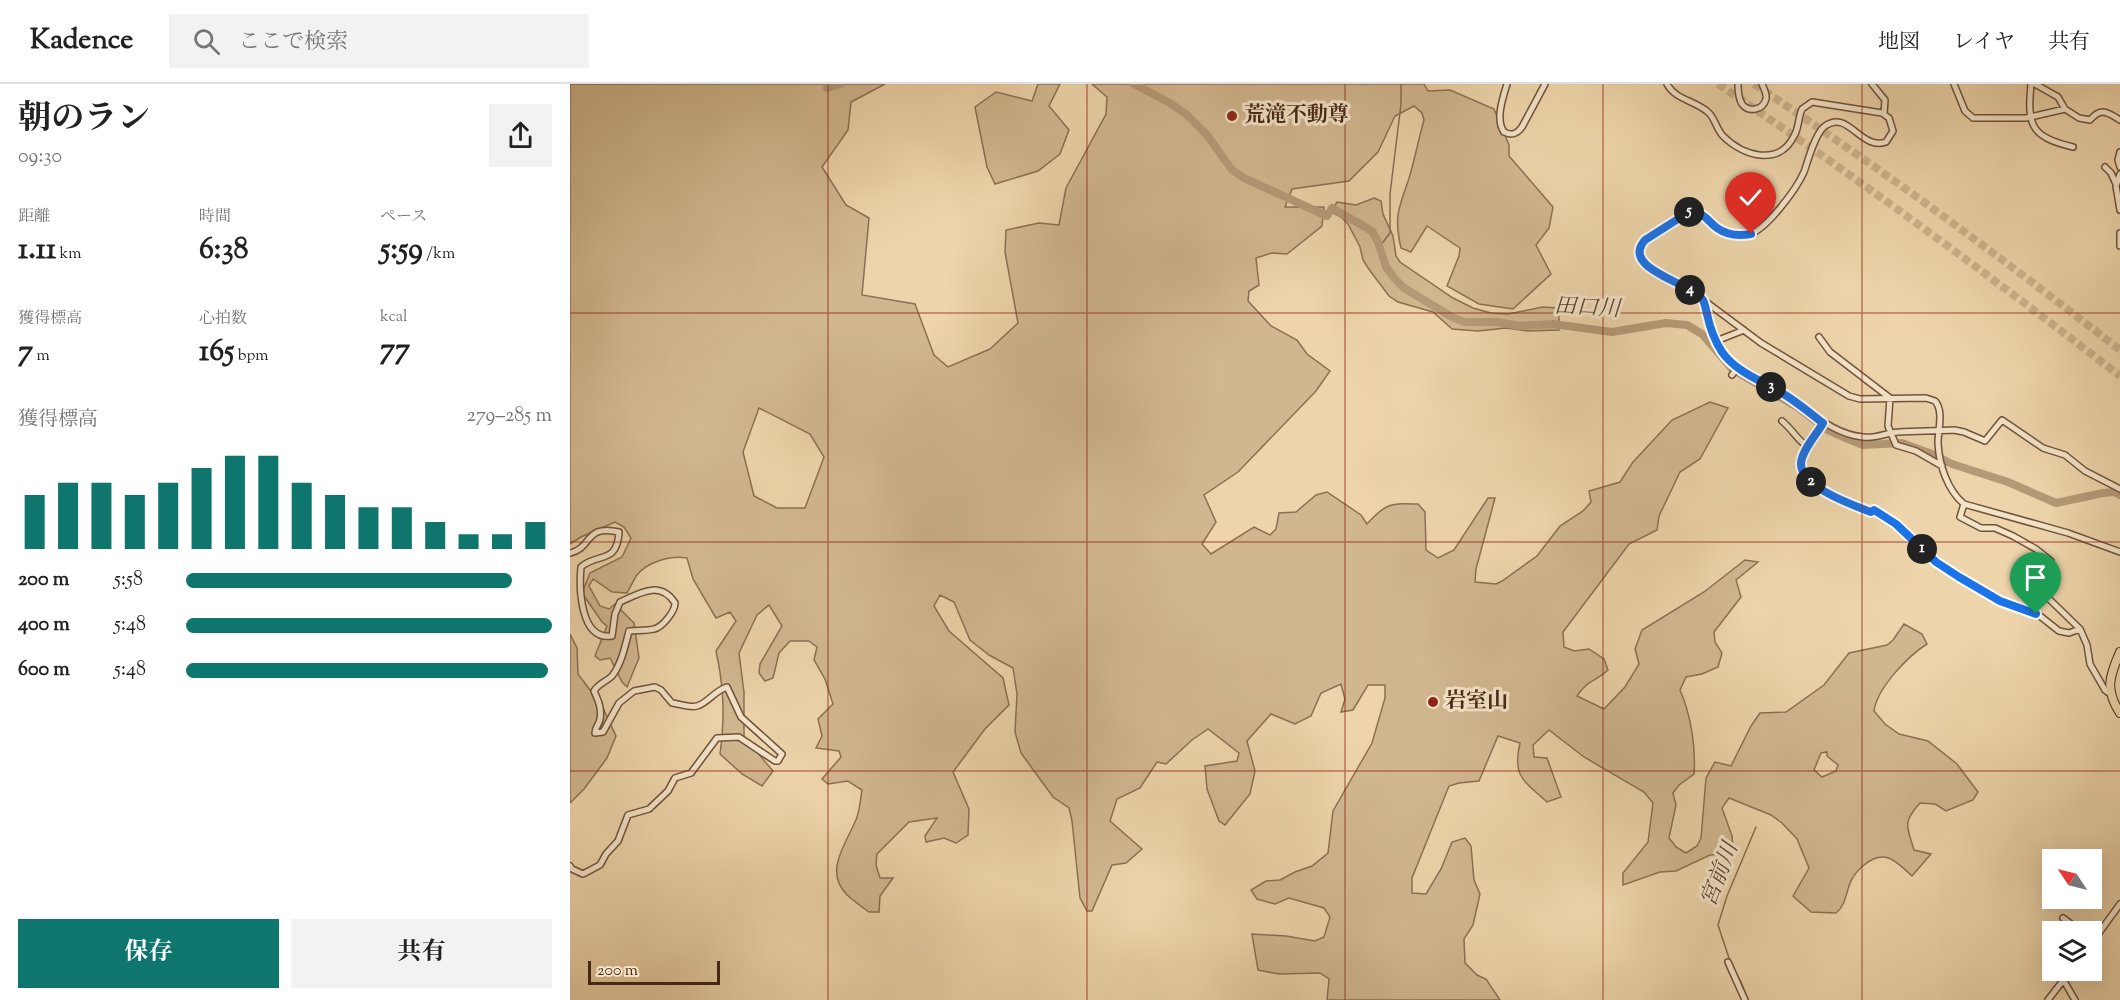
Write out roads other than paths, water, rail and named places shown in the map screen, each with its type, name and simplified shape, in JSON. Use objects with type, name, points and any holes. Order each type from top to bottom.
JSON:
[{"type":"highway","points":[[2120,652],[2110,680],[2109,693],[2120,713]]},
{"type":"street","points":[[1507,84],[1500,125],[1504,132],[1509,134],[1520,131],[1545,84]]},
{"type":"street","points":[[1667,84],[1674,93],[1708,112],[1725,138],[1746,153],[1754,155],[1776,154],[1788,147],[1796,132],[1800,111],[1809,103],[1818,102],[1884,114],[1891,121],[1893,131],[1889,138],[1881,143],[1870,143],[1842,123],[1830,123],[1822,128],[1796,185],[1762,227],[1754,233],[1742,235],[1724,232],[1714,226],[1703,214],[1691,212],[1682,215],[1643,242],[1640,253],[1645,265],[1676,281],[1766,346],[1849,396],[1860,399],[1926,398],[1935,401],[1939,409],[1939,450],[1942,464],[1953,492],[1964,504],[2068,533],[2120,552]]},
{"type":"street","points":[[1738,84],[1743,105],[1755,109],[1762,105],[1766,98],[1762,84]]},
{"type":"street","points":[[1872,84],[1885,100],[1884,114]]},
{"type":"street","points":[[1954,84],[1965,111],[1973,118],[2031,118],[2065,109]]},
{"type":"street","points":[[2031,84],[2029,109],[2032,125],[2040,135],[2073,147]]},
{"type":"street","points":[[2036,84],[2058,97],[2065,109],[2079,118],[2090,120],[2096,112],[2101,112],[2120,120]]},
{"type":"street","points":[[2120,152],[2118,160],[2120,167]]},
{"type":"street","points":[[2105,167],[2111,173],[2116,186],[2120,210]]},
{"type":"street","points":[[2116,186],[2120,174]]},
{"type":"street","points":[[2120,233],[2120,246]]},
{"type":"street","points":[[1703,301],[1716,341],[1735,371],[1783,393],[1823,423],[1837,430],[1875,438],[1891,436],[1897,432],[1964,432],[1985,441],[2004,420],[2043,448],[2065,455],[2085,471],[2120,489]]},
{"type":"street","points":[[1716,341],[1744,330]]},
{"type":"street","points":[[1819,337],[1830,352],[1890,398]]},
{"type":"street","points":[[1890,398],[1887,423],[1896,445],[1911,449],[1942,464]]},
{"type":"street","points":[[1782,421],[1793,431],[1796,439],[1809,447]]},
{"type":"street","points":[[1823,423],[1801,461],[1802,469],[1808,480],[1832,496],[1871,512],[1874,510],[1896,524],[1936,562],[2000,601],[2040,616],[2059,632],[2069,633],[2080,629]]},
{"type":"street","points":[[1964,504],[1960,518],[1981,528],[1995,528],[2013,536],[2051,561],[2044,594],[2080,629],[2087,645],[2090,664],[2109,693]]},
{"type":"street","points":[[570,553],[580,548],[590,536],[604,529],[619,532],[616,549],[611,554],[585,563],[581,567],[584,614],[592,628],[601,635],[612,636],[615,614],[620,602],[644,591],[661,590],[675,603],[675,609],[656,629],[629,631],[620,663],[611,677],[598,684],[594,691],[600,708],[600,722],[595,728],[595,733],[603,732],[619,703],[634,691],[654,687],[661,690],[672,704],[696,706],[720,689],[727,687],[741,717],[782,754],[778,761],[775,761],[739,737],[717,738],[691,773],[675,778],[668,791],[649,809],[628,815],[618,841],[600,865],[583,874],[570,866]]},
{"type":"street","points":[[2102,928],[2120,904]]},
{"type":"street","points":[[2062,918],[2066,921]]},
{"type":"street","points":[[1728,962],[1745,1000]]},
{"type":"street","points":[[2048,1000],[2064,981],[2075,1000]]},
{"type":"waterway","name":"田口川","points":[[827,88],[841,84]]},
{"type":"waterway","name":"田口川","points":[[1134,84],[1187,115],[1207,135],[1232,170],[1244,178],[1327,216],[1332,208],[1372,231],[1386,267],[1395,279],[1404,288],[1452,317],[1464,322],[1497,322],[1519,326],[1553,324],[1612,332],[1666,323],[1687,325],[1702,334],[1732,369],[1797,407],[1828,430],[1863,445],[1902,443],[1952,464],[2008,482],[2056,503],[2103,493],[2114,492],[2120,495]]},
{"type":"waterway","points":[[1380,246],[1390,233],[1390,194],[1401,104],[1401,84]]},
{"type":"waterway","points":[[2051,90],[2059,94],[2063,101]]},
{"type":"waterway","name":"宮前川","points":[[1730,961],[1718,925],[1727,896],[1756,827]]},
{"type":"waterway","name":"宮前川","points":[[1739,979],[1746,996]]},
{"type":"tunnel","points":[[1718,84],[1921,227],[2120,376]]},
{"type":"tunnel","points":[[1754,84],[1940,214],[2120,350]]},
{"type":"place","name":"荒滝不動尊","points":[[1232,116]]},
{"type":"place","name":"岩室山","points":[[1433,702]]}]
